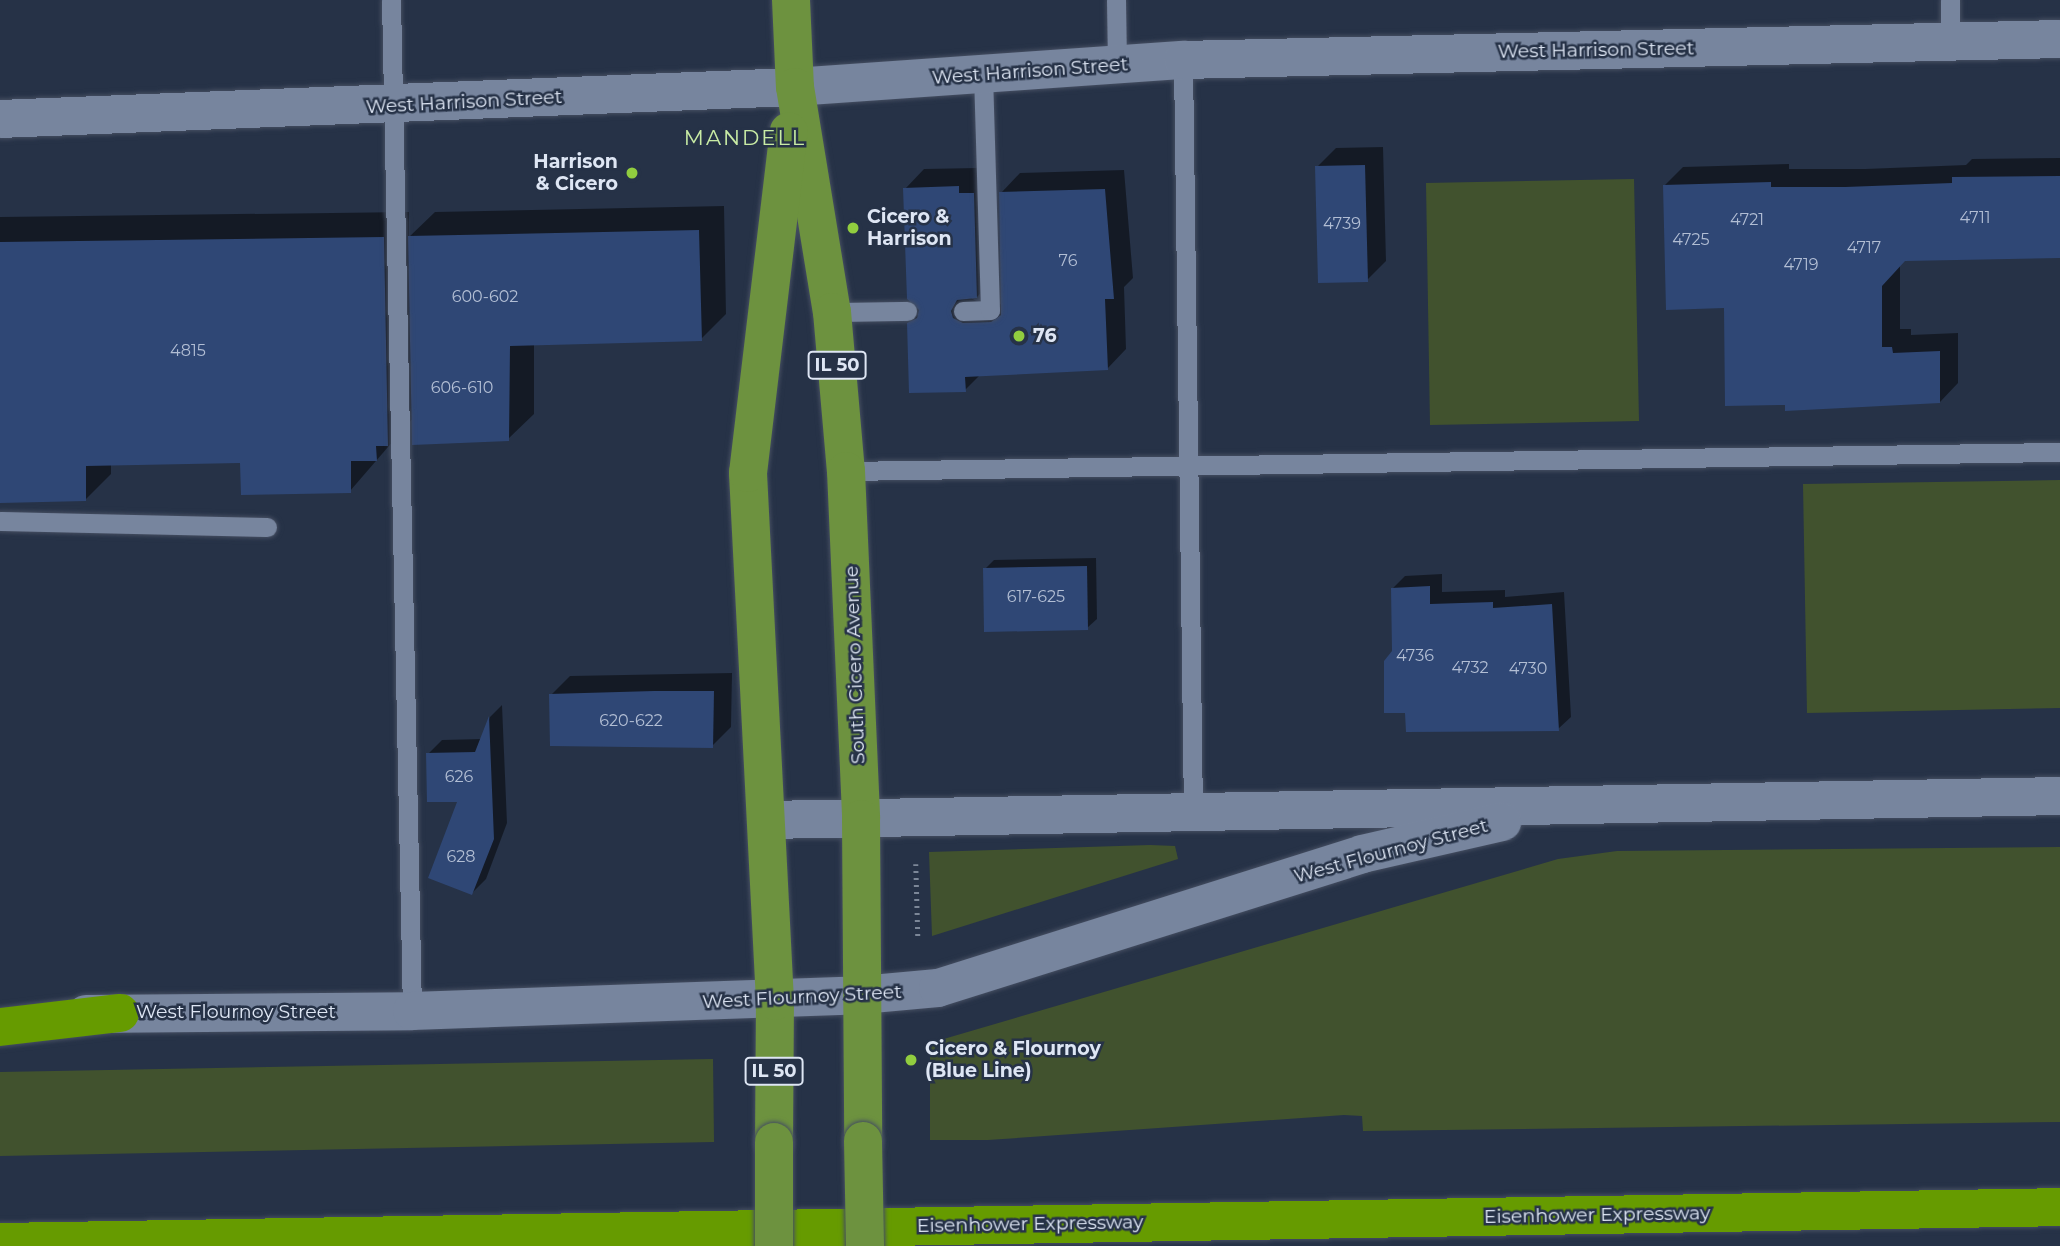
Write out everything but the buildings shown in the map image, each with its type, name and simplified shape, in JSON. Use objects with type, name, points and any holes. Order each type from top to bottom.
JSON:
[{"type":"highway","points":[[0,1027],[120,1013]]},
{"type":"highway","name":"Eisenhower Expressway","points":[[0,1242],[2060,1207]]},
{"type":"main road","name":"South Cicero Avenue","points":[[791,0],[794,88],[832,312],[846,471],[862,819],[861,995],[865,1246]]},
{"type":"main road","name":"South Cicero Avenue","points":[[774,1246],[775,1000],[748,473],[794,88]]},
{"type":"street","name":"West Harrison Street","points":[[0,119],[794,88],[1183,61],[2060,39]]},
{"type":"street","name":"West Flournoy Street","points":[[765,820],[2060,796]]},
{"type":"street","name":"West Flournoy Street","points":[[0,1015],[412,1011],[775,1000],[938,988],[1362,854],[1579,805]]},
{"type":"lane","points":[[391,0],[412,1011]]},
{"type":"lane","points":[[1116,0],[1117,65]]},
{"type":"lane","points":[[1950,0],[1951,42]]},
{"type":"lane","points":[[1183,61],[1191,468],[1193,812]]},
{"type":"lane","points":[[963,311],[990,310],[983,74]]},
{"type":"lane","points":[[832,312],[907,311]]},
{"type":"lane","points":[[846,471],[1191,468],[2060,452]]},
{"type":"lane","points":[[0,521],[267,527]]},
{"type":"path","points":[[916,863],[918,937]]},
{"type":"green space","points":[[1634,179],[1639,421],[1430,425],[1426,183]]},
{"type":"green space","points":[[2060,480],[2060,708],[1807,713],[1803,484]]},
{"type":"green space","points":[[1175,846],[1178,859],[932,936],[929,852]]},
{"type":"green space","points":[[2060,847],[2060,1122],[1363,1131],[1362,1116],[1344,1115],[988,1140],[930,1140],[930,1043],[1558,859],[1617,851]]},
{"type":"green space","points":[[713,1059],[714,1142],[0,1156],[0,1072]]},
{"type":"place","name":"Harrison & Cicero","points":[[632,173]]},
{"type":"place","name":"Cicero & Harrison","points":[[853,228]]},
{"type":"place","name":"76","points":[[1019,336]]},
{"type":"place","name":"Cicero & Flournoy (Blue Line)","points":[[911,1060]]},
{"type":"district","name":"MANDELL","points":[[745,138]]}]
